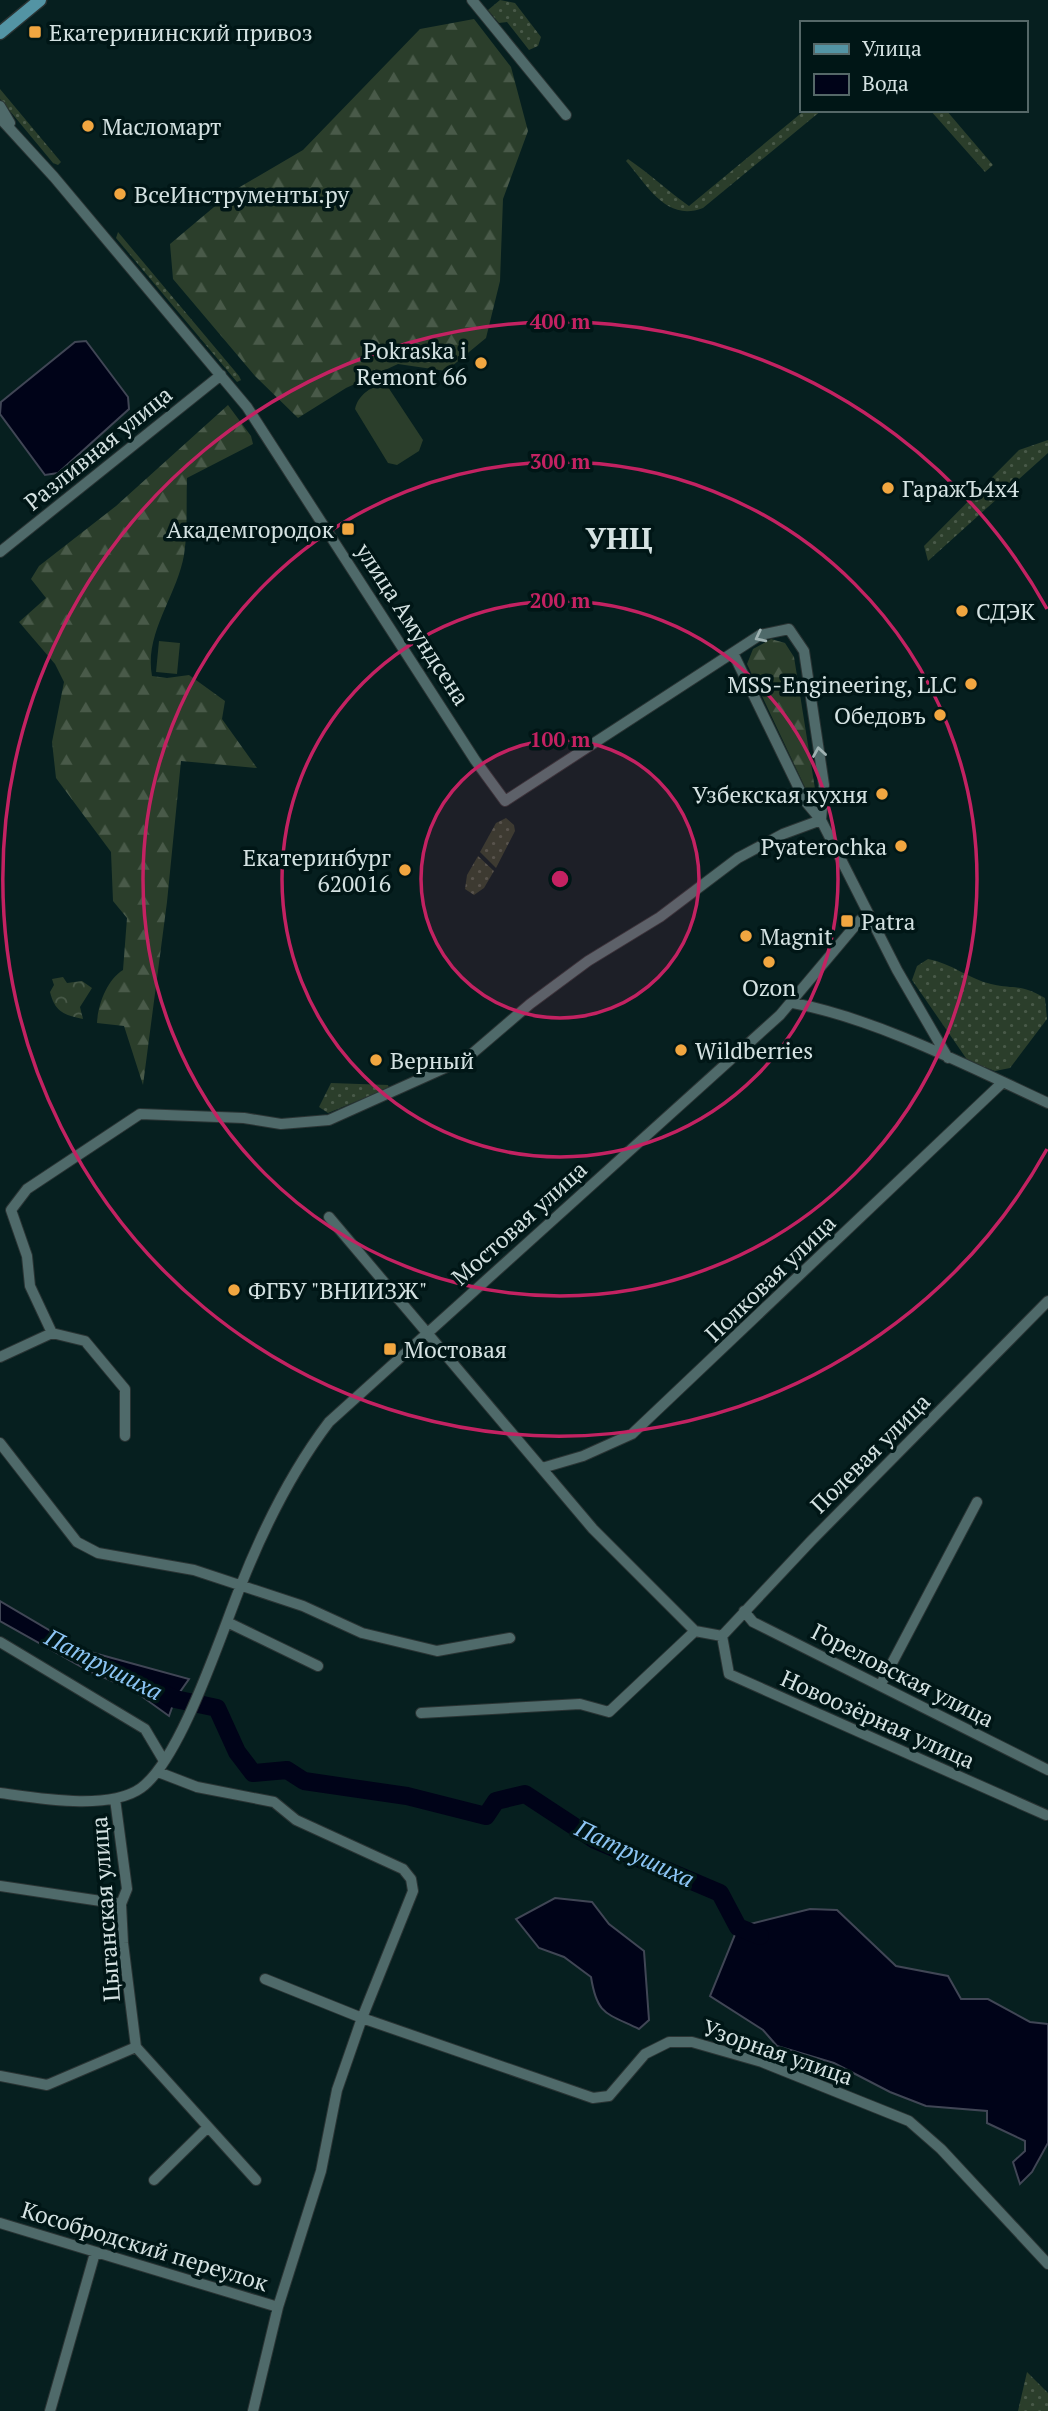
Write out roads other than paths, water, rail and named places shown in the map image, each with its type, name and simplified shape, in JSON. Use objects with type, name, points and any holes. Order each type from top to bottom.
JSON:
[{"type":"main road","points":[[0,33],[40,0]]},
{"type":"street","points":[[472,0],[566,115]]},
{"type":"street","points":[[0,106],[18,137]]},
{"type":"street","points":[[0,118],[18,137]]},
{"type":"street","points":[[0,127],[18,137]]},
{"type":"street","name":"улица Амундсена","points":[[18,137],[247,407],[475,761],[505,801],[760,635],[789,629],[804,651],[824,785],[821,820]]},
{"type":"street","name":"Разливная улица","points":[[0,552],[221,375]]},
{"type":"street","points":[[733,653],[805,801],[821,820],[869,916],[948,1058]]},
{"type":"street","points":[[52,1333],[30,1286],[27,1256],[10,1210],[27,1189],[38,1181],[140,1114],[244,1118],[281,1124],[328,1120],[375,1101],[467,1058],[530,1004],[588,961],[660,917],[738,858],[783,834],[821,820]]},
{"type":"street","name":"Мостовая улица","points":[[158,1772],[174,1746],[241,1584],[303,1457],[329,1422],[793,1003],[860,920],[869,916]]},
{"type":"street","points":[[793,1003],[824,1009],[948,1058],[1048,1103]]},
{"type":"street","name":"Полковая улица","points":[[541,1468],[583,1456],[632,1434],[1003,1082]]},
{"type":"street","points":[[329,1217],[593,1530],[695,1631],[723,1636]]},
{"type":"street","name":"Полевая улица","points":[[723,1636],[744,1611],[1048,1301]]},
{"type":"street","points":[[0,1357],[52,1333],[85,1341],[125,1389],[125,1436]]},
{"type":"street","points":[[0,1443],[77,1542],[99,1553],[194,1570],[303,1606],[362,1633],[437,1651],[510,1638]]},
{"type":"street","points":[[881,1684],[977,1502]]},
{"type":"street","name":"Гореловская улица","points":[[744,1611],[753,1622],[1048,1770]]},
{"type":"street","points":[[227,1622],[318,1665]]},
{"type":"street","points":[[421,1713],[580,1704],[609,1712],[695,1631]]},
{"type":"street","name":"Новоозёрная улица","points":[[723,1636],[729,1674],[1046,1815]]},
{"type":"street","points":[[0,1642],[145,1729],[164,1761]]},
{"type":"street","points":[[0,1793],[86,1801],[115,1799],[140,1789],[158,1772],[197,1787],[274,1802],[296,1820],[403,1869],[411,1879],[413,1891],[362,2018],[337,2090],[321,2171],[278,2307],[253,2411]]},
{"type":"street","name":"Цыганская улица","points":[[115,1799],[127,1889],[121,1904],[136,2047]]},
{"type":"street","points":[[0,1886],[121,1904]]},
{"type":"street","name":"Узорная улица","points":[[265,1979],[362,2018],[578,2096],[609,2096],[645,2054],[669,2042],[692,2042],[762,2062],[909,2121],[942,2149],[1048,2264]]},
{"type":"street","points":[[0,2076],[47,2085],[136,2047],[207,2129],[256,2180]]},
{"type":"street","points":[[154,2180],[207,2129]]},
{"type":"street","name":"Кособродский переулок","points":[[0,2223],[278,2307]]},
{"type":"street","points":[[50,2411],[94,2253]]},
{"type":"water","points":[[86,341],[128,397],[129,409],[58,473],[45,475],[0,414],[1,402],[75,342]]},
{"type":"water","points":[[0,1601],[83,1650],[189,1679],[175,1699],[169,1716],[133,1690],[89,1671],[0,1621]]},
{"type":"water","points":[[555,1898],[592,1902],[609,1924],[644,1951],[649,2020],[639,2029],[605,2011],[596,1999],[591,1977],[564,1957],[539,1948],[516,1919]]},
{"type":"water","points":[[810,1909],[837,1910],[896,1966],[948,1976],[961,1999],[988,1999],[1030,2022],[1048,2024],[1048,2143],[1032,2172],[1020,2184],[1013,2162],[1025,2151],[1025,2141],[987,2123],[987,2111],[926,2106],[890,2092],[834,2063],[777,2046],[763,2030],[710,1996],[738,1927]]},
{"type":"waterway","name":"Патрушиха","points":[[153,1689],[175,1699],[217,1708],[237,1752],[253,1773],[287,1770],[304,1781],[407,1796],[486,1816],[496,1801],[525,1794],[595,1840],[720,1893],[738,1927],[760,1936]]},
{"type":"place","name":"Екатерининский привоз","points":[[35,32]]},
{"type":"place","name":"Масломарт","points":[[88,126]]},
{"type":"place","name":"ВсеИнструменты.ру","points":[[120,194]]},
{"type":"place","name":"Pokraska i Remont 66","points":[[481,363]]},
{"type":"place","name":"ГаражЪ4х4","points":[[888,488]]},
{"type":"place","name":"Академгородок","points":[[348,529]]},
{"type":"place","name":"СДЭК","points":[[962,611]]},
{"type":"place","name":"MSS-Engineering, LLC","points":[[971,684]]},
{"type":"place","name":"Обедовъ","points":[[940,715]]},
{"type":"place","name":"Узбекская кухня","points":[[882,794]]},
{"type":"place","name":"Pyaterochka","points":[[901,846]]},
{"type":"place","name":"Екатеринбург 620016","points":[[405,870]]},
{"type":"place","name":"Patra","points":[[847,921]]},
{"type":"place","name":"Magnit","points":[[746,936]]},
{"type":"place","name":"Ozon","points":[[769,962]]},
{"type":"place","name":"Wildberries","points":[[681,1050]]},
{"type":"place","name":"Верный","points":[[376,1060]]},
{"type":"place","name":"ФГБУ \"ВНИИЗЖ\"","points":[[234,1290]]},
{"type":"place","name":"Мостовая","points":[[390,1349]]},
{"type":"district","name":"УНЦ","points":[[619,538]]}]
